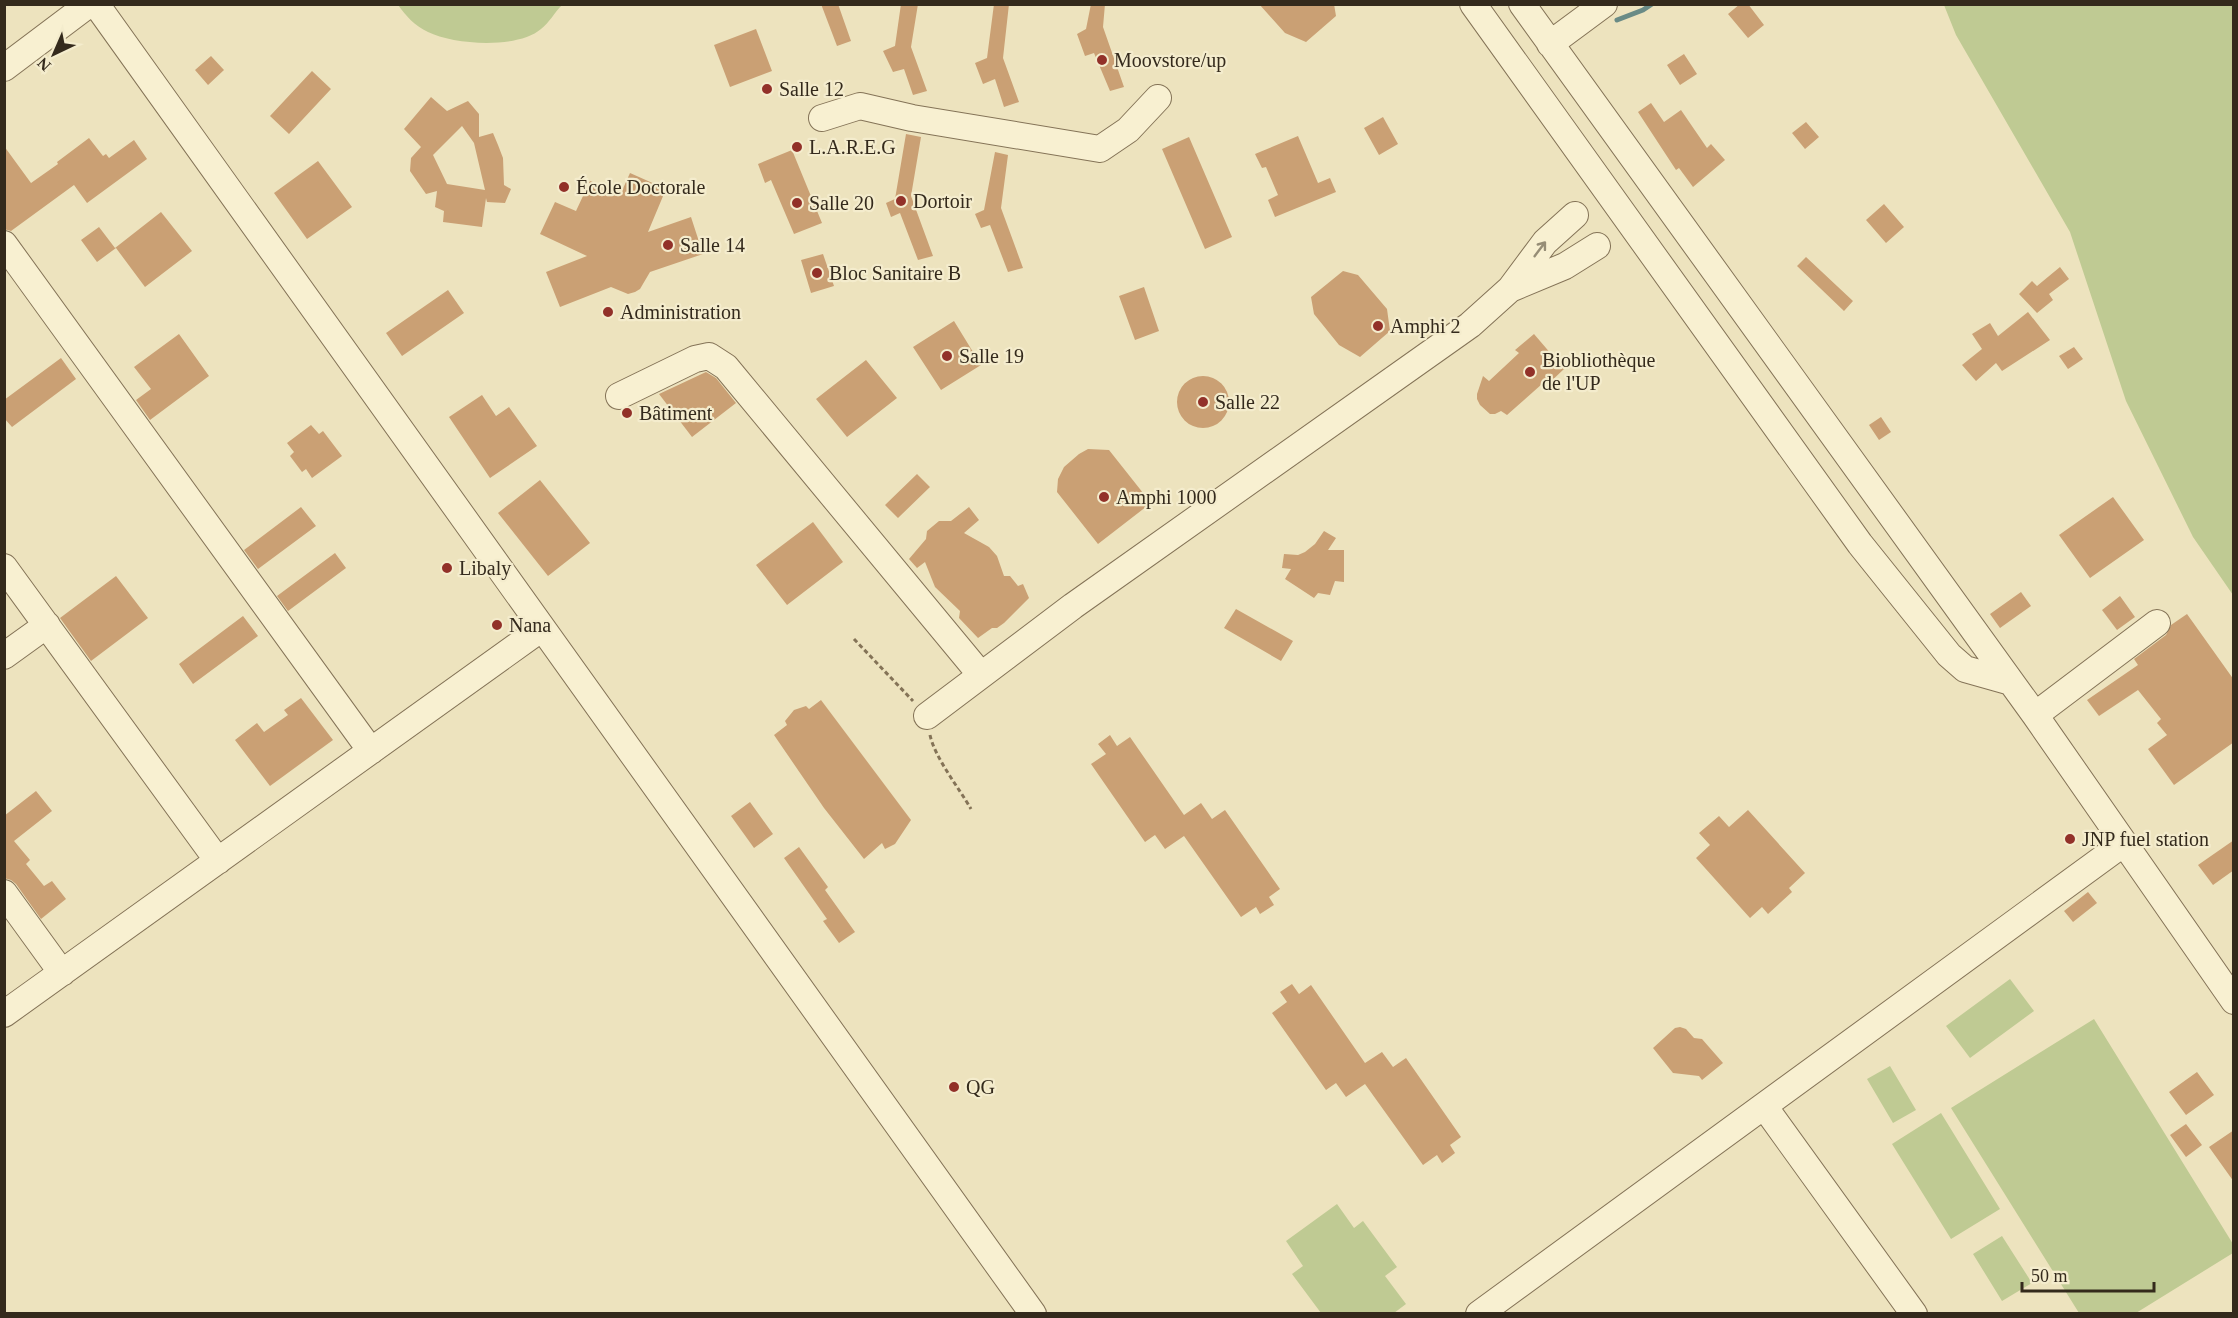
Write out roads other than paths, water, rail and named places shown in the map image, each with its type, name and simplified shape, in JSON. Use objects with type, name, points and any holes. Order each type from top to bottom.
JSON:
[{"type":"street","points":[[4,68],[89,4]]},
{"type":"street","points":[[96,4],[1033,1314]]},
{"type":"street","points":[[1473,4],[1860,544],[1949,656],[1965,669],[1979,675],[2011,682]]},
{"type":"street","points":[[1522,4],[2035,715],[2234,1001]]},
{"type":"street","points":[[1550,44],[1604,4]]},
{"type":"street","points":[[822,118],[860,106],[912,118],[1100,149],[1128,130],[1158,98]]},
{"type":"street","points":[[927,716],[1073,606],[1470,325],[1510,289],[1545,242],[1575,215]]},
{"type":"street","points":[[4,244],[371,751]]},
{"type":"street","points":[[1510,289],[1565,266],[1597,246]]},
{"type":"street","points":[[620,396],[695,359],[709,356],[726,367],[981,675]]},
{"type":"street","points":[[4,567],[218,861]]},
{"type":"street","points":[[2035,715],[2157,623]]},
{"type":"street","points":[[4,656],[47,626]]},
{"type":"street","points":[[4,1014],[542,628]]},
{"type":"street","points":[[1479,1314],[2124,843]]},
{"type":"street","points":[[4,893],[62,973]]},
{"type":"street","points":[[1764,1106],[1914,1314]]},
{"type":"waterway","points":[[1617,20],[1652,4]]},
{"type":"place","name":"Moovstore/up","points":[[1102,60]]},
{"type":"place","name":"Salle 12","points":[[767,89]]},
{"type":"place","name":"L.A.R.E.G","points":[[797,147]]},
{"type":"place","name":"École Doctorale","points":[[564,187]]},
{"type":"place","name":"Dortoir","points":[[901,201]]},
{"type":"place","name":"Salle 20","points":[[797,203]]},
{"type":"place","name":"Salle 14","points":[[668,245]]},
{"type":"place","name":"Bloc Sanitaire B","points":[[817,273]]},
{"type":"place","name":"Administration","points":[[608,312]]},
{"type":"place","name":"Amphi 2","points":[[1378,326]]},
{"type":"place","name":"Salle 19","points":[[947,356]]},
{"type":"place","name":"Biobliothèque de l'UP","points":[[1530,372]]},
{"type":"place","name":"Salle 22","points":[[1203,402]]},
{"type":"place","name":"Bâtiment","points":[[627,413]]},
{"type":"place","name":"Amphi 1000","points":[[1104,497]]},
{"type":"place","name":"Libaly","points":[[447,568]]},
{"type":"place","name":"Nana","points":[[497,625]]},
{"type":"place","name":"JNP fuel station","points":[[2070,839]]},
{"type":"place","name":"QG","points":[[954,1087]]}]
